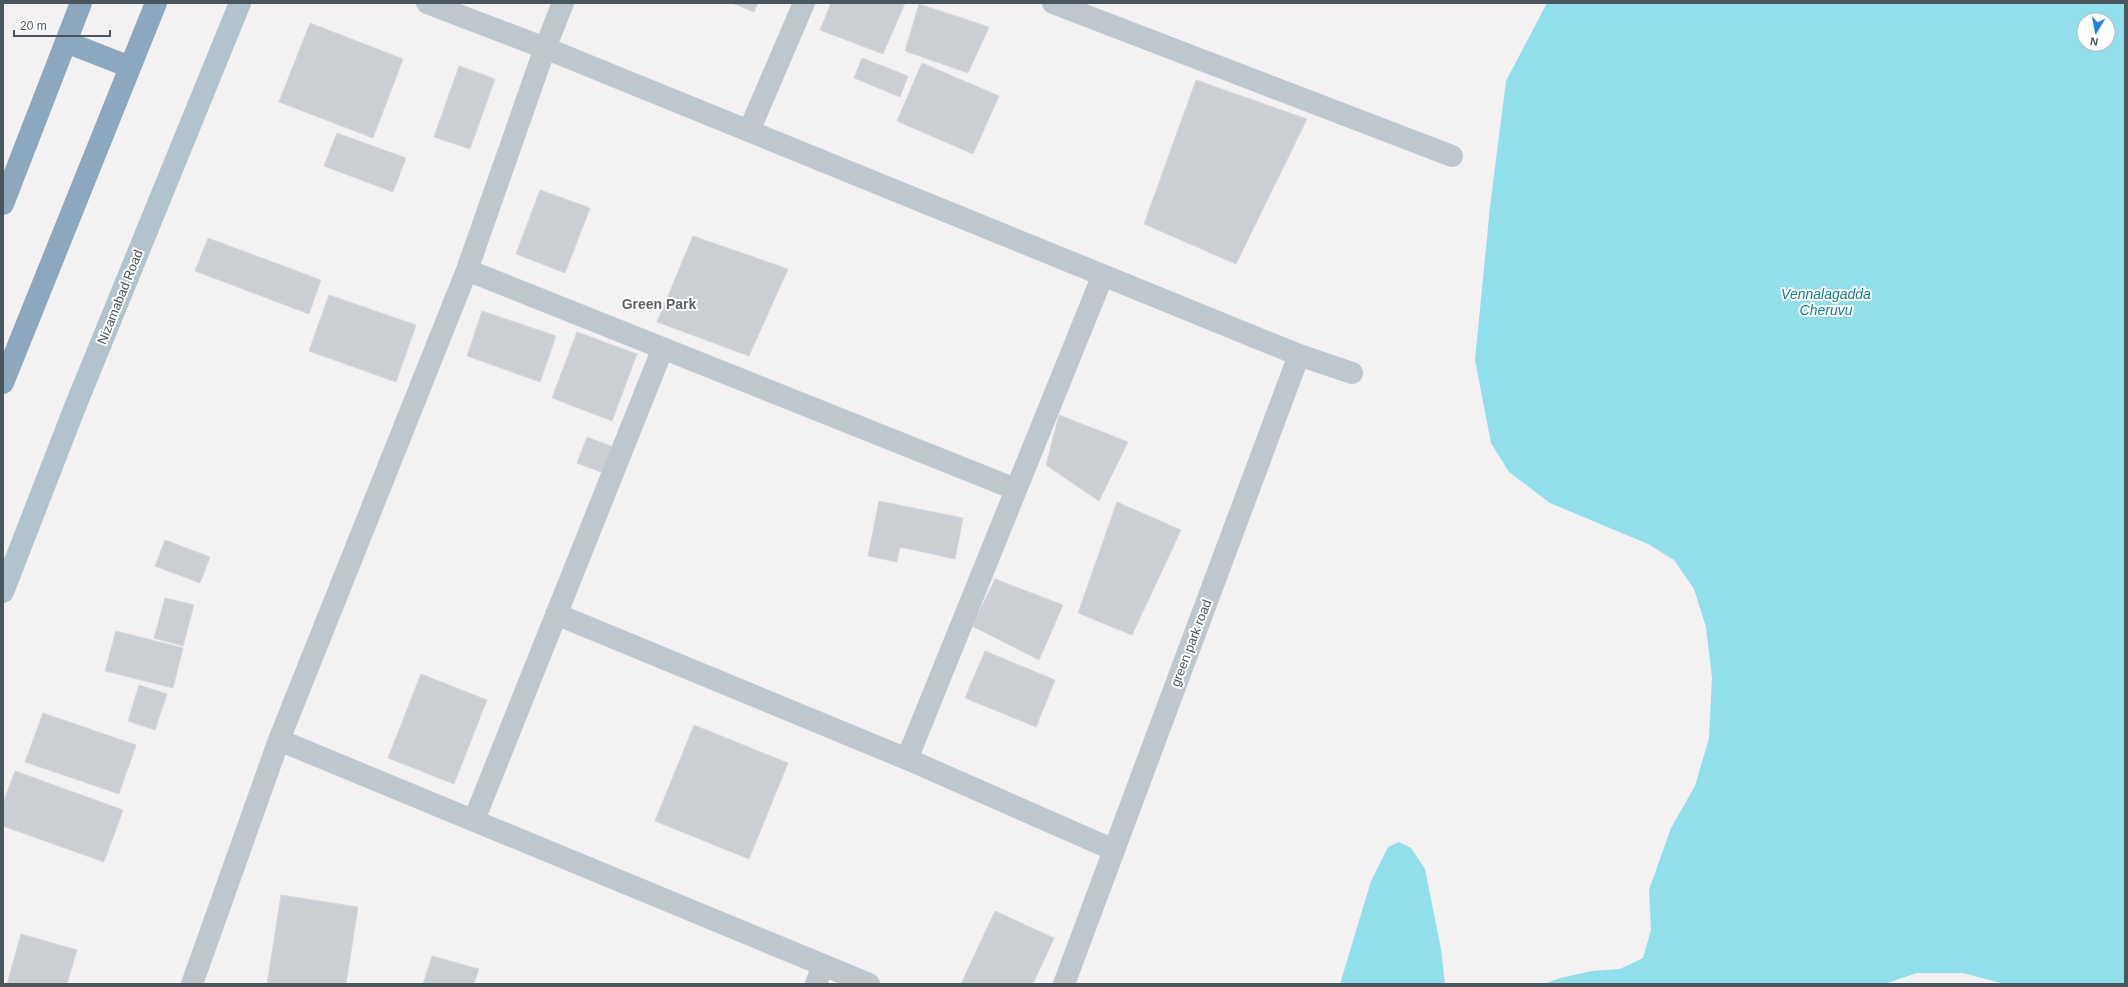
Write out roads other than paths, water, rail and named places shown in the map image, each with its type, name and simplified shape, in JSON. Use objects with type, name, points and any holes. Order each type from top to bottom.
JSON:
[{"type":"highway","points":[[3,204],[81,3]]},
{"type":"highway","points":[[3,384],[156,3]]},
{"type":"highway","points":[[66,42],[130,67]]},
{"type":"main road","name":"Nizamabad Road","points":[[3,592],[75,407],[240,3]]},
{"type":"street","points":[[427,3],[545,48],[1299,355],[1352,373]]},
{"type":"street","points":[[192,984],[279,740],[467,270],[545,48],[563,3]]},
{"type":"street","points":[[749,131],[804,3]]},
{"type":"street","points":[[1053,3],[1452,156]]},
{"type":"street","points":[[467,270],[1015,489]]},
{"type":"street","points":[[907,759],[1015,489],[1103,275]]},
{"type":"street","points":[[474,820],[663,348]]},
{"type":"street","name":"green park road","points":[[1064,984],[1299,355]]},
{"type":"street","points":[[556,614],[907,759],[1114,850]]},
{"type":"street","points":[[279,740],[474,820],[820,974],[869,984]]},
{"type":"water","name":"Vennalagadda Cheruvu","points":[[1547,3],[2125,3],[2125,984],[2005,984],[1963,973],[1917,973],[1884,984],[1544,984],[1560,978],[1592,971],[1620,969],[1643,958],[1651,930],[1649,890],[1671,828],[1695,786],[1709,738],[1712,678],[1706,627],[1694,589],[1674,560],[1648,544],[1550,503],[1509,472],[1491,443],[1475,360],[1490,207],[1506,81]]},
{"type":"water","points":[[1399,842],[1411,848],[1425,869],[1441,949],[1445,984],[1340,984],[1371,881],[1388,847]]},
{"type":"district","name":"Green Park","points":[[659,304]]}]
